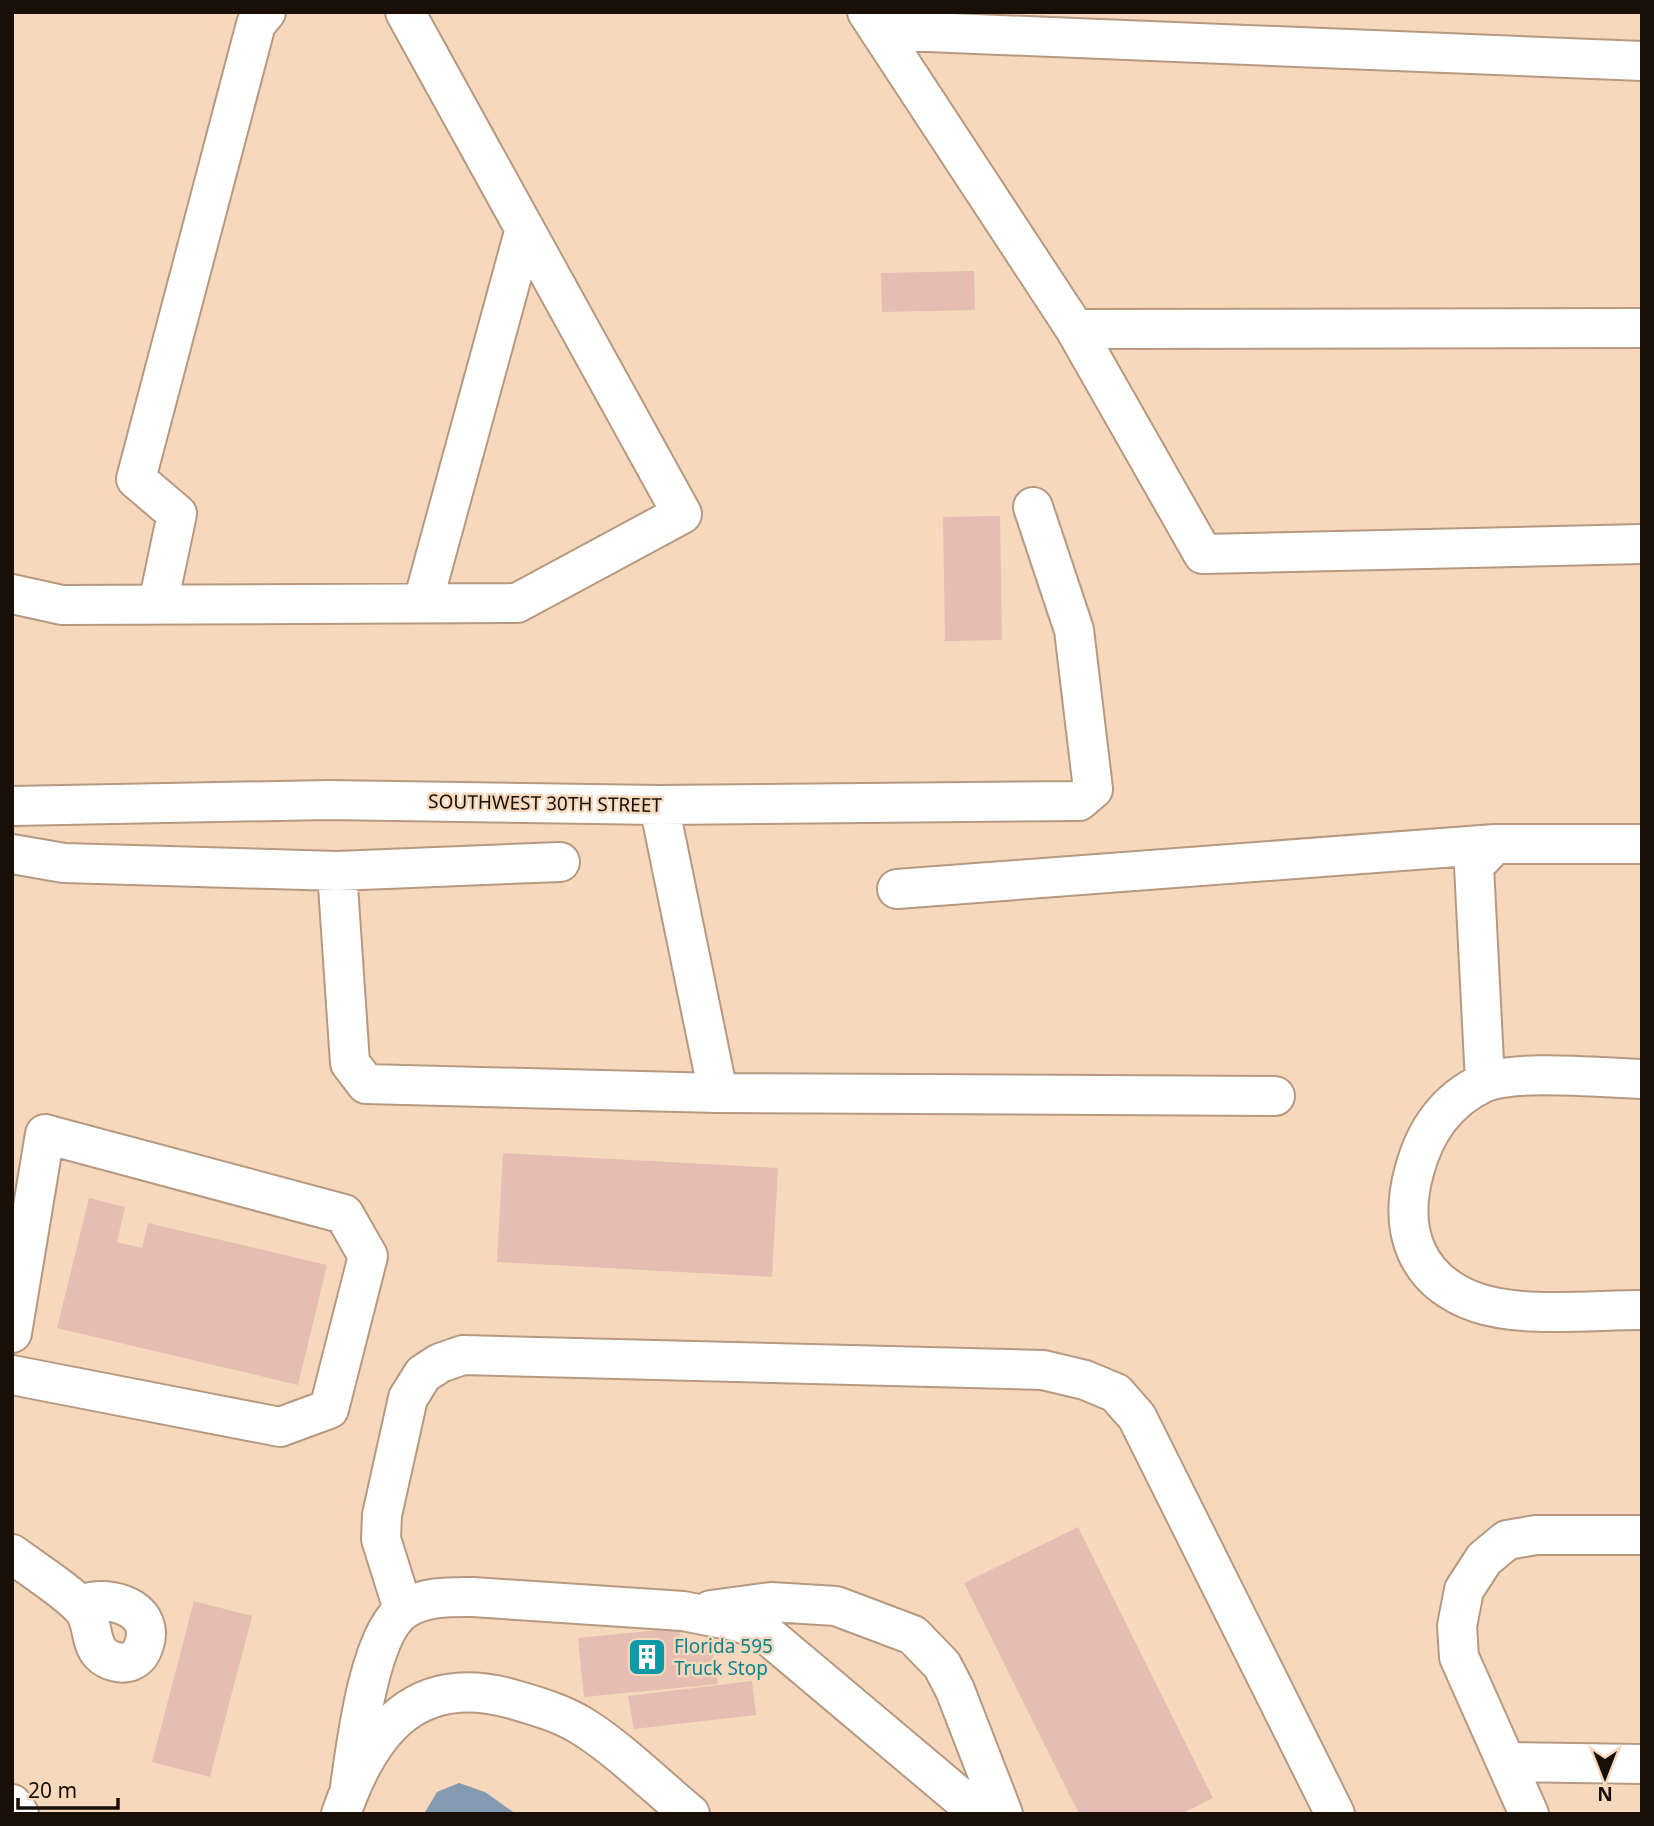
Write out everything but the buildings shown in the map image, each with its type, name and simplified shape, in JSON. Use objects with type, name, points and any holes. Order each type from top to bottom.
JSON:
[{"type":"street","points":[[158,604],[177,514],[136,479],[256,23],[266,12]]},
{"type":"street","points":[[12,594],[62,604],[517,603],[682,514],[405,12]]},
{"type":"street","points":[[873,21],[1642,61]]},
{"type":"street","points":[[873,21],[1074,329],[1203,554],[1642,544]]},
{"type":"street","points":[[423,602],[524,232]]},
{"type":"street","points":[[1074,329],[1642,328]]},
{"type":"street","name":"SOUTHWEST 30TH STREET","points":[[12,806],[328,800],[659,805],[1079,801],[1093,789],[1074,630],[1033,507]]},
{"type":"street","points":[[659,805],[718,1093]]},
{"type":"street","points":[[897,889],[1494,844],[1642,844]]},
{"type":"street","points":[[1485,1083],[1474,866],[1494,844]]},
{"type":"street","points":[[12,854],[64,863],[337,871],[560,862]]},
{"type":"street","points":[[337,871],[350,1063],[366,1084],[718,1093],[1275,1096]]},
{"type":"street","points":[[1642,1079],[1512,1077],[1485,1083],[1459,1098],[1434,1121],[1419,1152],[1409,1189],[1407,1227],[1419,1260],[1437,1280],[1477,1303],[1518,1310],[1642,1310]]},
{"type":"street","points":[[12,1333],[29,1131],[344,1214],[368,1256],[329,1409],[280,1427],[12,1375]]},
{"type":"street","points":[[404,1609],[381,1539],[382,1515],[408,1398],[423,1374],[440,1363],[463,1355],[1043,1370],[1085,1380],[1116,1393],[1137,1417],[1333,1813]]},
{"type":"street","points":[[1529,1814],[1459,1657],[1457,1626],[1464,1590],[1484,1559],[1507,1540],[1536,1535],[1642,1535]]},
{"type":"street","points":[[12,1554],[85,1611]]},
{"type":"street","points":[[346,1800],[362,1706],[374,1666],[396,1617],[404,1609],[441,1597],[473,1597],[692,1612],[738,1622],[765,1633],[980,1814]]},
{"type":"street","points":[[692,1612],[771,1602],[836,1606],[913,1635],[942,1665],[955,1690],[1003,1814]]},
{"type":"street","points":[[346,1800],[372,1744],[394,1719],[416,1704],[442,1694],[473,1691],[539,1706],[582,1726],[690,1814]]},
{"type":"street","points":[[1506,1762],[1642,1764]]},
{"type":"street","points":[[12,1804],[19,1814]]},
{"type":"water","points":[[459,1783],[485,1792],[516,1814],[424,1814],[437,1792]]},
{"type":"place","name":"Florida 595 Truck Stop","points":[[647,1657]]}]
